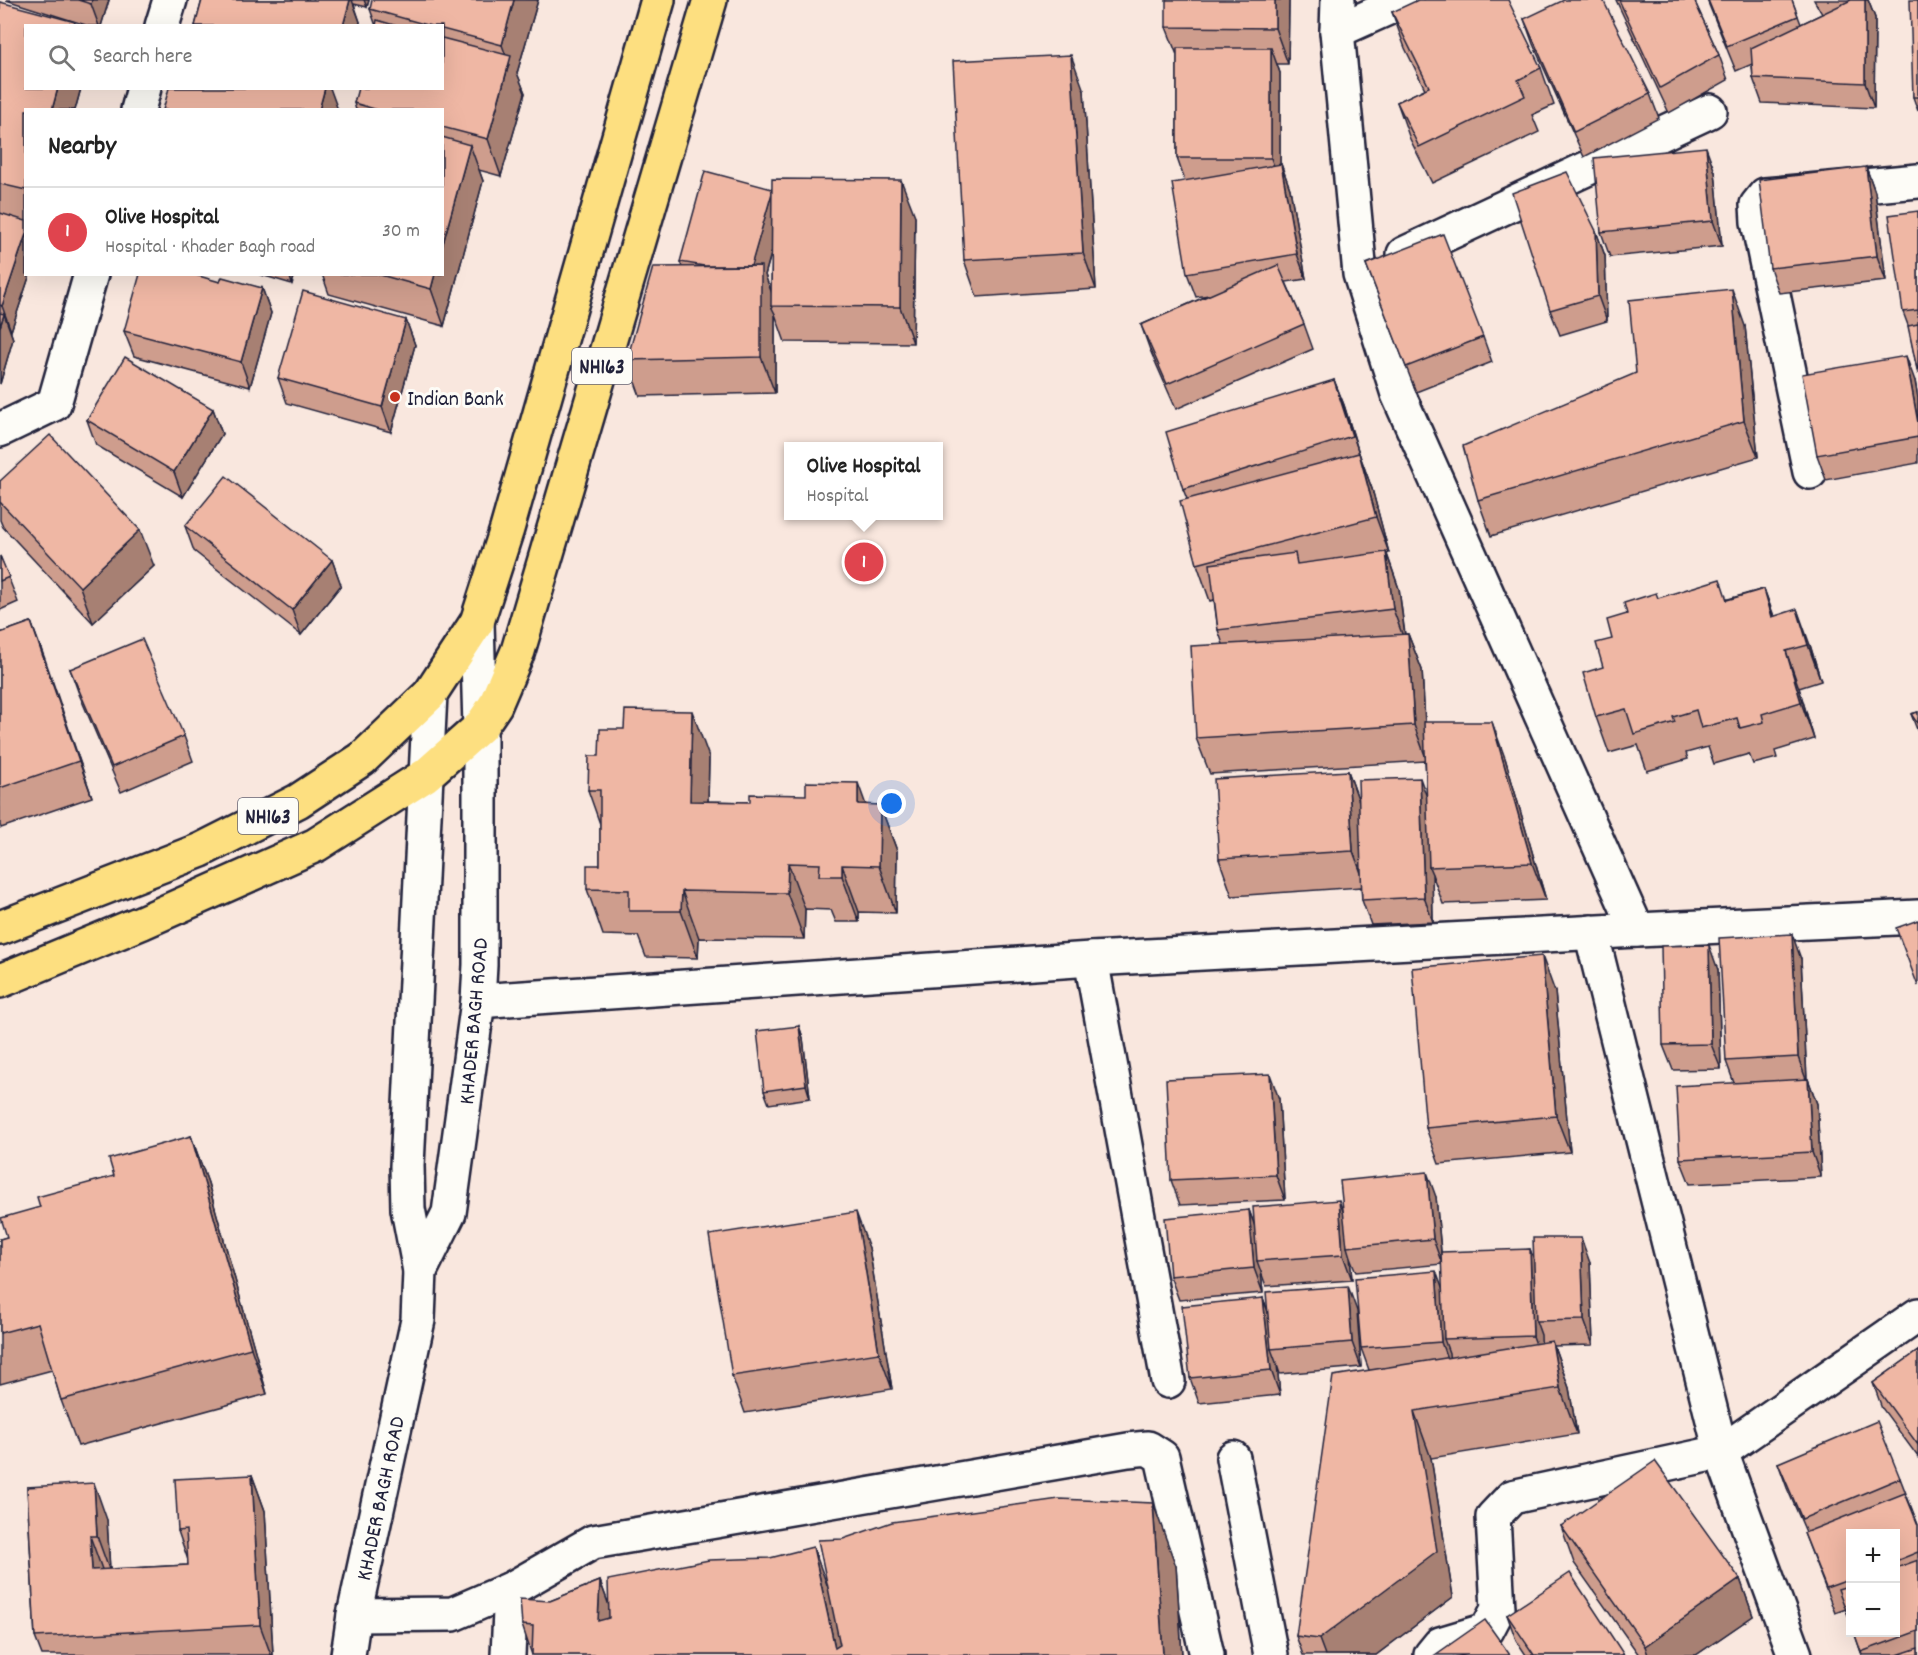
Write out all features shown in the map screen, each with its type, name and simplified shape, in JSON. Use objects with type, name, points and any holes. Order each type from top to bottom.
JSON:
[{"type":"highway","name":"NH163","points":[[0,928],[201,850],[298,801],[362,759],[430,694],[477,622],[507,529],[658,0]]},
{"type":"highway","name":"NH163","points":[[0,981],[316,845],[426,775],[480,727],[495,705],[518,651],[710,0]]},
{"type":"street","points":[[163,24],[170,0]]},
{"type":"street","points":[[1406,0],[1337,15],[1360,274],[1398,394],[1637,930]]},
{"type":"street","points":[[139,108],[143,90]]},
{"type":"street","points":[[1360,274],[1710,111]]},
{"type":"street","points":[[1810,472],[1758,222],[1757,205],[1765,195],[1918,181]]},
{"type":"street","points":[[0,430],[54,404],[90,276]]},
{"type":"street","name":"KHADER BAGH ROAD","points":[[420,1271],[449,1213],[478,1001],[480,727],[477,622]]},
{"type":"street","name":"KHADER BAGH ROAD","points":[[348,1655],[354,1615],[418,1320],[420,1271],[408,1209],[407,1166],[430,694]]},
{"type":"street","points":[[478,1001],[1091,959],[1918,917]]},
{"type":"street","points":[[1591,932],[1720,1452],[1795,1655]]},
{"type":"street","points":[[1091,959],[1168,1381]]},
{"type":"street","points":[[1431,1655],[1440,1644],[1487,1630],[1498,1609],[1493,1517],[1512,1497],[1720,1452],[1918,1315]]},
{"type":"street","points":[[354,1615],[453,1614],[511,1589],[593,1542],[1148,1448],[1162,1457],[1207,1655]]},
{"type":"street","points":[[1233,1458],[1271,1655]]},
{"type":"street","points":[[508,1655],[511,1589]]},
{"type":"building","points":[[78,0],[92,0],[91,4]]},
{"type":"building","points":[[202,0],[350,0],[344,24],[196,24]]},
{"type":"building","points":[[372,0],[514,0],[502,45],[444,30],[444,24],[424,24],[370,9]]},
{"type":"building","points":[[1166,0],[1275,0],[1275,28],[1166,27]]},
{"type":"building","points":[[1418,0],[1508,0],[1541,68],[1518,80],[1525,96],[1419,147],[1397,102],[1429,87],[1392,12]]},
{"type":"building","points":[[1564,0],[1603,0],[1650,94],[1574,132],[1524,19]]},
{"type":"building","points":[[1619,0],[1694,0],[1719,55],[1660,88]]},
{"type":"building","points":[[1708,0],[1792,0],[1798,16],[1727,46]]},
{"type":"building","points":[[1851,0],[1865,0],[1865,83],[1753,78],[1751,48]]},
{"type":"building","points":[[1910,0],[1918,0],[1918,97],[1913,97]]},
{"type":"building","points":[[0,2],[75,22],[74,24],[24,24],[24,90],[57,90],[53,108],[24,108],[24,190],[0,184]]},
{"type":"building","points":[[377,20],[390,24],[376,24]]},
{"type":"building","points":[[444,39],[511,56],[488,139],[444,128],[444,108],[371,108],[354,103],[357,90],[444,90]]},
{"type":"building","points":[[1177,48],[1271,48],[1271,158],[1177,158]]},
{"type":"building","points":[[1071,55],[1083,253],[964,260],[953,61]]},
{"type":"building","points":[[168,90],[324,90],[320,108],[164,108]]},
{"type":"building","points":[[444,138],[470,145],[444,240]]},
{"type":"building","points":[[1706,147],[1713,221],[1601,232],[1594,158]]},
{"type":"building","points":[[1281,164],[1297,254],[1187,273],[1172,183]]},
{"type":"building","points":[[1866,167],[1877,256],[1770,268],[1759,180]]},
{"type":"building","points":[[705,171],[772,189],[751,266],[704,266],[680,262]]},
{"type":"building","points":[[1567,172],[1596,231],[1598,296],[1550,310],[1512,193]]},
{"type":"building","points":[[772,179],[901,180],[900,307],[771,306]]},
{"type":"building","points":[[1918,211],[1918,310],[1903,312],[1889,215]]},
{"type":"building","points":[[0,213],[24,220],[24,240],[2,306],[0,305]]},
{"type":"building","points":[[1443,234],[1483,337],[1406,367],[1366,264]]},
{"type":"building","points":[[1278,265],[1304,324],[1167,384],[1141,325]]},
{"type":"building","points":[[761,266],[761,357],[627,360],[653,267]]},
{"type":"building","points":[[139,276],[199,276],[220,282],[222,277],[262,288],[241,362],[124,331]]},
{"type":"building","points":[[384,276],[434,276],[431,289]]},
{"type":"building","points":[[1732,289],[1744,421],[1478,500],[1463,446],[1636,373],[1629,300]]},
{"type":"building","points":[[303,291],[406,320],[382,407],[278,378]]},
{"type":"building","points":[[0,313],[4,314],[0,327]]},
{"type":"building","points":[[1918,324],[1918,374],[1908,326]]},
{"type":"building","points":[[1906,356],[1918,423],[1918,437],[1817,455],[1802,374]]},
{"type":"building","points":[[125,357],[213,409],[174,472],[87,420]]},
{"type":"building","points":[[1334,380],[1352,436],[1183,489],[1166,432]]},
{"type":"building","points":[[50,435],[140,530],[80,587],[0,502],[0,481]]},
{"type":"building","points":[[1359,453],[1376,517],[1197,564],[1180,501]]},
{"type":"building","points":[[226,476],[332,560],[292,610],[185,526]]},
{"type":"building","points":[[1386,552],[1393,609],[1218,630],[1210,564],[1295,553],[1297,564]]},
{"type":"building","points":[[0,556],[9,577],[0,581]]},
{"type":"building","points":[[1720,579],[1727,600],[1764,589],[1772,617],[1797,609],[1808,645],[1786,651],[1801,702],[1762,714],[1764,722],[1740,728],[1737,718],[1701,728],[1696,710],[1673,717],[1675,722],[1634,734],[1626,709],[1596,717],[1583,673],[1603,667],[1596,643],[1612,639],[1607,620],[1627,614],[1624,603],[1656,593],[1658,598]]},
{"type":"building","points":[[31,622],[79,761],[0,788],[0,633]]},
{"type":"building","points":[[1408,634],[1414,725],[1196,738],[1191,646]]},
{"type":"building","points":[[142,639],[184,736],[112,767],[70,669]]},
{"type":"building","points":[[625,710],[692,711],[690,801],[750,802],[750,794],[806,795],[806,782],[858,783],[858,804],[880,805],[879,866],[842,865],[842,876],[819,876],[820,864],[788,863],[787,893],[682,891],[681,911],[629,911],[629,890],[587,889],[587,865],[600,865],[600,790],[588,790],[589,756],[599,756],[600,729],[624,729]]},
{"type":"building","points":[[1918,712],[1918,724],[1911,714]]},
{"type":"building","points":[[1424,722],[1492,722],[1532,863],[1429,867]]},
{"type":"building","points":[[1348,771],[1353,851],[1219,859],[1214,779]]},
{"type":"building","points":[[1420,778],[1424,897],[1362,900],[1358,780]]},
{"type":"building","points":[[1918,920],[1918,986],[1896,928]]},
{"type":"building","points":[[1792,934],[1798,1057],[1726,1061],[1719,938]]},
{"type":"building","points":[[1709,945],[1711,1044],[1663,1045],[1661,946]]},
{"type":"building","points":[[1542,956],[1556,1116],[1426,1128],[1412,968]]},
{"type":"building","points":[[799,1026],[806,1085],[764,1091],[757,1031]]},
{"type":"building","points":[[1270,1074],[1276,1175],[1171,1180],[1166,1079]]},
{"type":"building","points":[[1808,1079],[1812,1152],[1680,1159],[1676,1086]]},
{"type":"building","points":[[191,1136],[251,1348],[61,1400],[38,1323],[0,1333],[0,1239],[7,1237],[1,1218],[40,1207],[37,1197],[114,1176],[109,1159]]},
{"type":"building","points":[[1427,1172],[1433,1239],[1347,1247],[1340,1181]]},
{"type":"building","points":[[1339,1200],[1343,1255],[1257,1261],[1253,1207]]},
{"type":"building","points":[[1249,1210],[1254,1268],[1170,1276],[1165,1218]]},
{"type":"building","points":[[856,1212],[879,1353],[732,1376],[709,1235]]},
{"type":"building","points":[[1533,1238],[1581,1238],[1584,1320],[1536,1321]]},
{"type":"building","points":[[1530,1249],[1533,1336],[1444,1339],[1441,1252]]},
{"type":"building","points":[[1436,1271],[1441,1342],[1361,1348],[1355,1278]]},
{"type":"building","points":[[1348,1286],[1352,1342],[1271,1349],[1266,1292]]},
{"type":"building","points":[[1263,1298],[1271,1370],[1190,1378],[1182,1306]]},
{"type":"building","points":[[1552,1341],[1560,1388],[1414,1411],[1437,1551],[1319,1639],[1296,1636],[1333,1376]]},
{"type":"building","points":[[1918,1351],[1918,1445],[1873,1383]]},
{"type":"building","points":[[1877,1421],[1900,1478],[1802,1519],[1778,1463]]},
{"type":"building","points":[[1655,1461],[1740,1579],[1645,1646],[1561,1526]]},
{"type":"building","points":[[252,1475],[260,1625],[35,1637],[27,1487],[94,1483],[97,1536],[90,1536],[92,1570],[188,1565],[186,1530],[178,1531],[175,1479]]},
{"type":"building","points":[[1905,1493],[1918,1525],[1918,1552],[1900,1559],[1900,1529],[1846,1529],[1846,1581],[1826,1588],[1804,1533]]},
{"type":"building","points":[[1059,1499],[1153,1503],[1163,1655],[532,1655],[533,1626],[522,1625],[520,1599],[550,1601],[600,1581],[598,1621],[609,1618],[608,1580],[709,1560],[770,1558],[813,1547],[835,1648],[840,1645],[818,1540],[843,1539],[892,1522]]},
{"type":"building","points":[[1918,1560],[1918,1631],[1861,1652],[1856,1637],[1900,1637],[1900,1567]]},
{"type":"building","points":[[1570,1573],[1624,1655],[1534,1655],[1507,1615]]},
{"type":"building","points":[[1846,1587],[1846,1610],[1838,1589]]},
{"type":"building","points":[[1485,1620],[1510,1655],[1435,1655]]},
{"type":"building","points":[[1918,1648],[1918,1655],[1897,1655]]},
{"type":"place","name":"Indian Bank","points":[[395,397]]},
{"type":"place","name":"Olive Hospital","points":[[864,562]]}]
